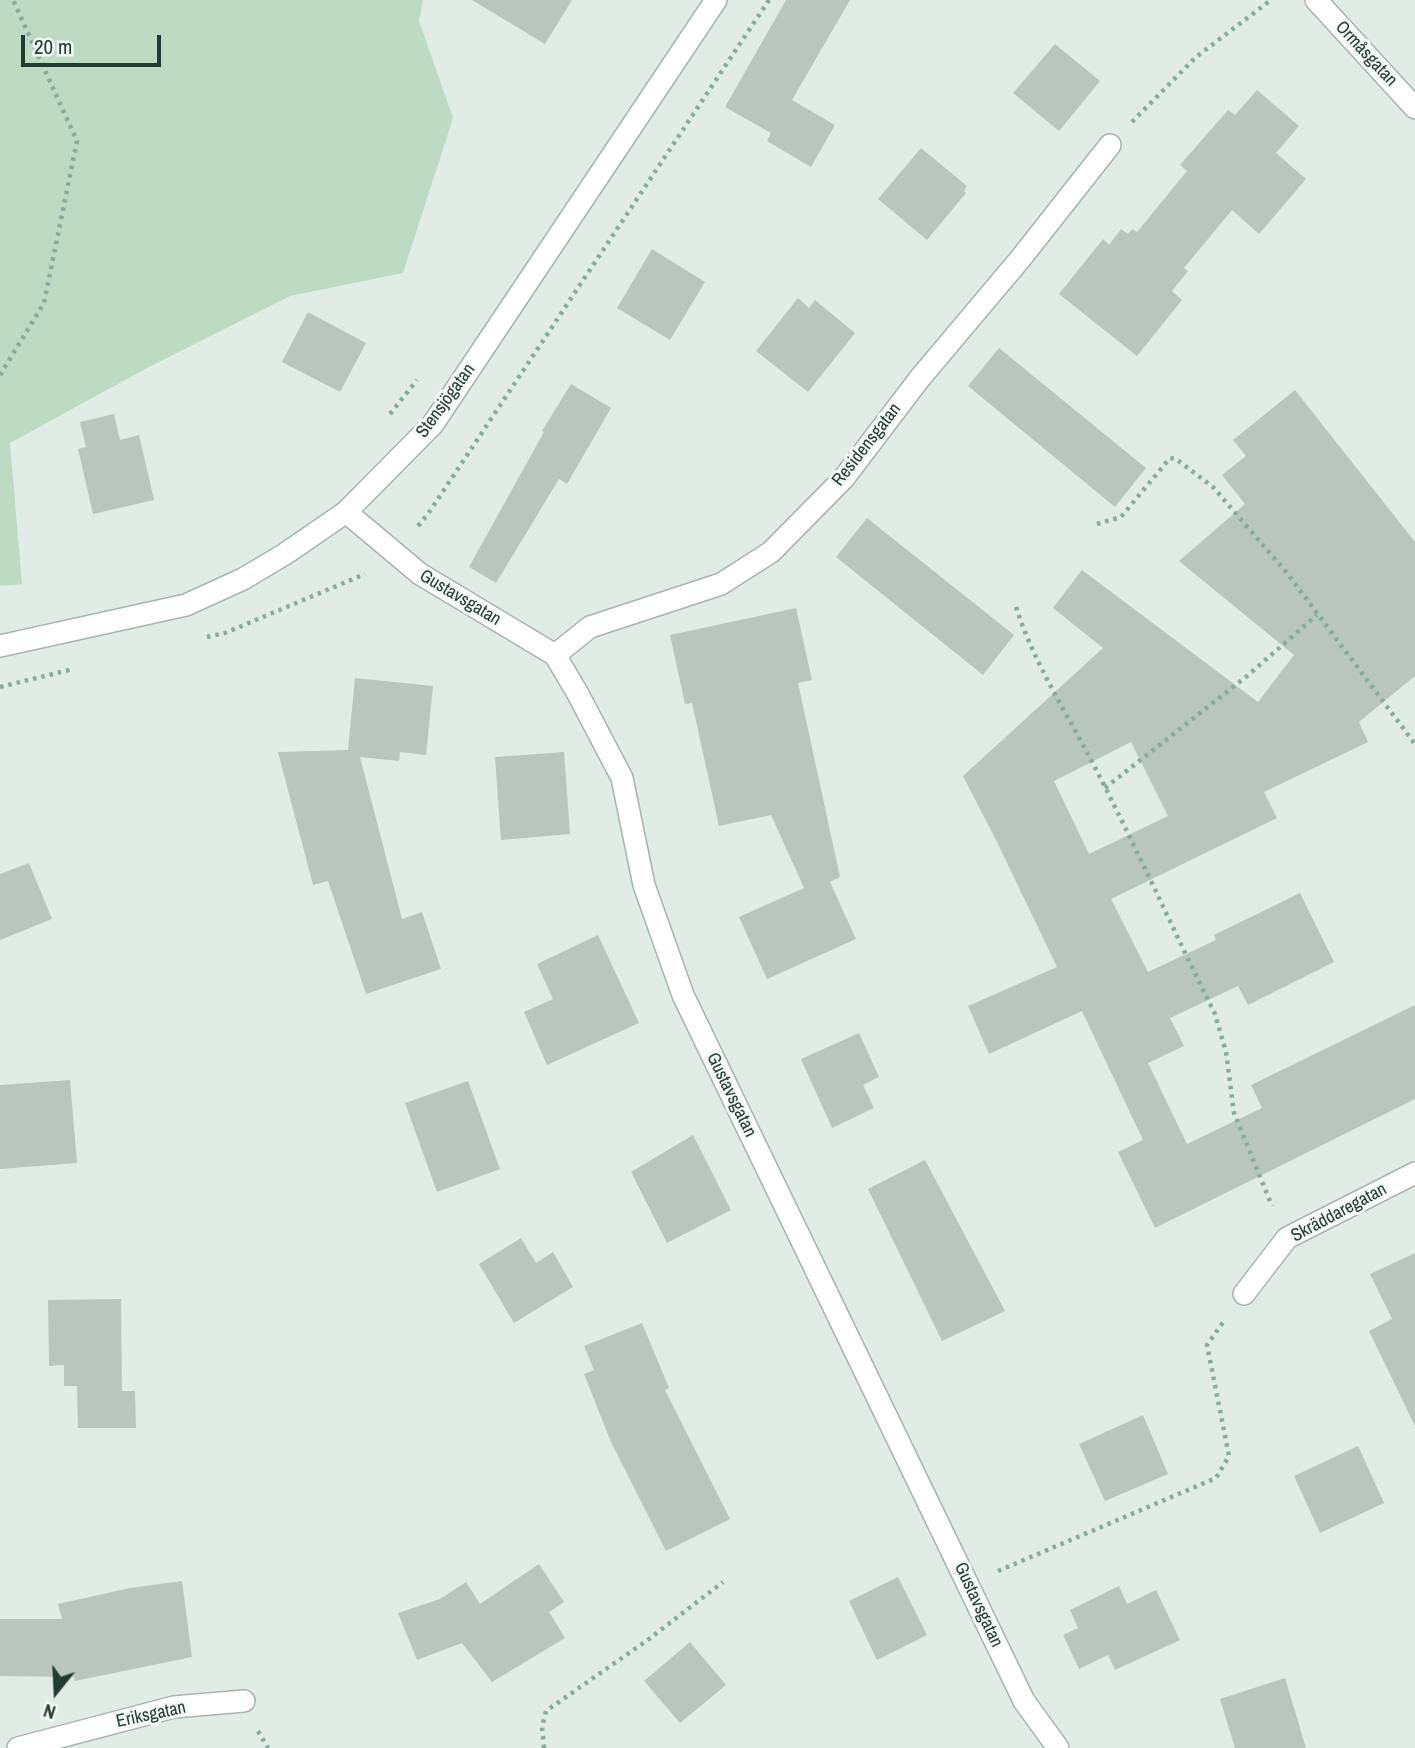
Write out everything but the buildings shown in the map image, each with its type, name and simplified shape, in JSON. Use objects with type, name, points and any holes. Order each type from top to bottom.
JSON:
[{"type":"street","name":"Stensjögatan","points":[[0,646],[186,606],[254,573],[346,512],[433,424],[716,0]]},
{"type":"street","name":"Ormåsgatan","points":[[1316,0],[1415,108]]},
{"type":"street","name":"Residensgatan","points":[[555,655],[590,627],[721,584],[771,552],[844,478],[920,378],[1021,258],[1110,145]]},
{"type":"street","name":"Gustavsgatan","points":[[346,512],[420,574],[555,655],[578,694],[622,778],[644,884],[682,995],[1024,1701],[1058,1748]]},
{"type":"street","name":"Skräddaregatan","points":[[1244,1294],[1287,1238],[1415,1173]]},
{"type":"street","name":"Eriksgatan","points":[[18,1748],[174,1707],[244,1701]]},
{"type":"path","points":[[0,375],[44,303],[77,141],[13,0]]},
{"type":"path","points":[[1110,145],[1196,57],[1271,0]]},
{"type":"path","points":[[382,423],[422,373]]},
{"type":"path","points":[[1097,524],[1121,517],[1170,458],[1176,459],[1213,486],[1287,573],[1415,744]]},
{"type":"path","points":[[1016,607],[1023,629],[1041,666],[1105,788],[1215,1014],[1226,1052],[1234,1113],[1287,1238]]},
{"type":"path","points":[[1105,788],[1247,676],[1317,615]]},
{"type":"path","points":[[968,1584],[1216,1478],[1229,1456],[1207,1345],[1244,1294]]},
{"type":"path","points":[[544,1748],[542,1727],[546,1711],[649,1639],[723,1582]]},
{"type":"green space","points":[[0,0],[423,0],[419,21],[453,118],[403,273],[290,296],[147,368],[10,443],[22,584],[0,586]]}]
